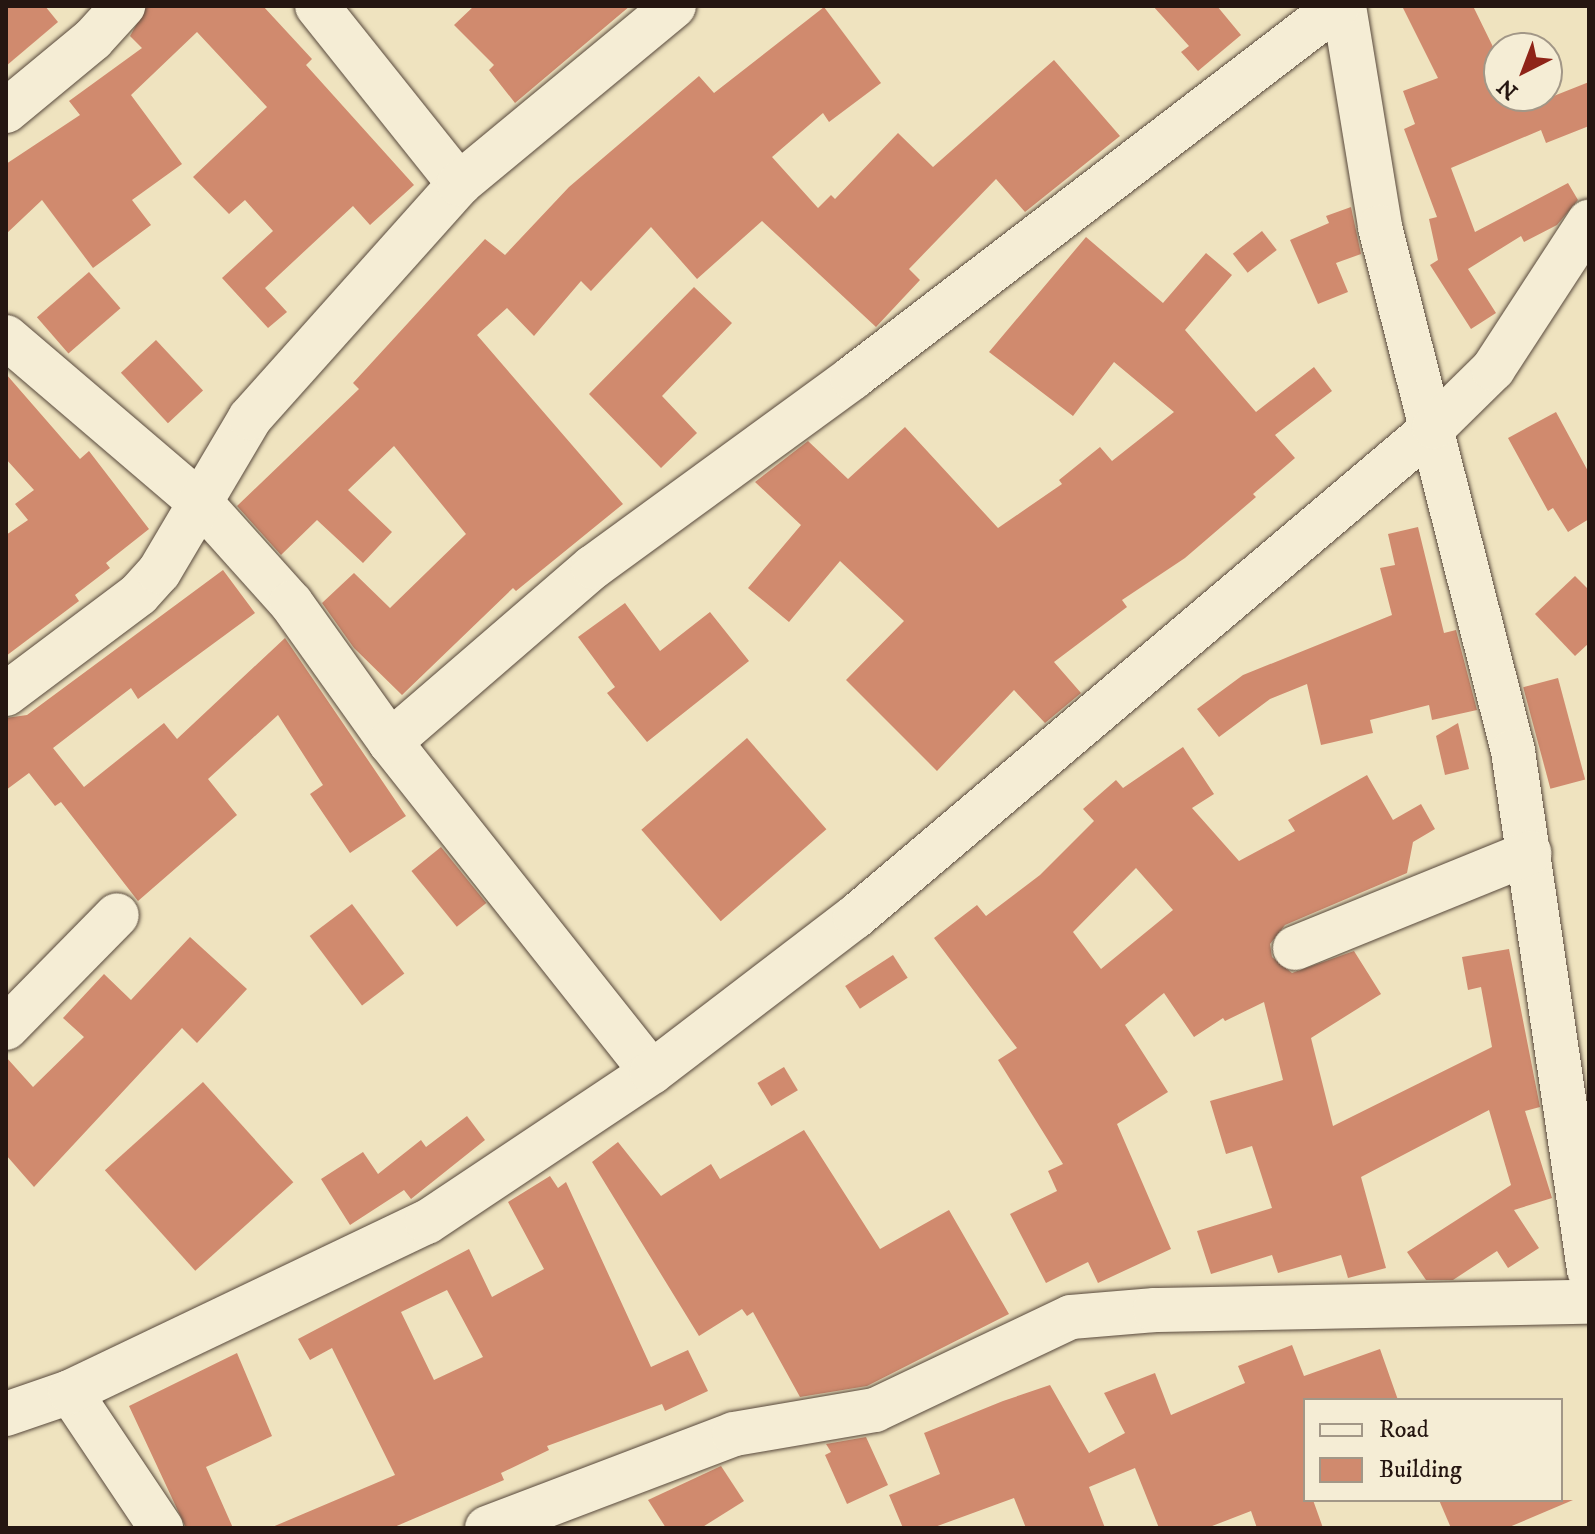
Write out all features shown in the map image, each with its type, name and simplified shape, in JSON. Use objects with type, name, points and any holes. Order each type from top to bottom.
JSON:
[{"type":"street","points":[[6,111],[93,39],[123,6]]},
{"type":"street","points":[[317,6],[459,184]]},
{"type":"street","points":[[6,694],[139,594],[203,505],[250,418],[459,184],[674,6]]},
{"type":"street","points":[[390,742],[593,567],[852,378],[1341,6],[1380,227],[1434,427],[1513,751],[1589,1270]]},
{"type":"street","points":[[6,1414],[70,1392],[427,1222],[652,1072],[855,917],[1434,427],[1493,369],[1589,222]]},
{"type":"street","points":[[6,337],[203,505],[291,603],[390,742],[652,1072]]},
{"type":"street","points":[[1295,948],[1529,853]]},
{"type":"street","points":[[6,1028],[117,915]]},
{"type":"street","points":[[487,1528],[734,1434],[875,1410],[1071,1317],[1155,1310],[1589,1302]]},
{"type":"street","points":[[70,1392],[161,1528]]},
{"type":"building","points":[[6,6],[45,6],[58,22],[6,66]]},
{"type":"building","points":[[147,6],[263,6],[312,59],[306,65],[414,185],[370,225],[353,206],[265,288],[287,312],[268,328],[222,278],[273,231],[245,200],[229,214],[193,177],[267,107],[197,32],[131,95],[182,164],[132,200],[151,225],[93,268],[42,200],[6,234],[6,164],[80,115],[69,101],[142,48],[130,36]]},
{"type":"building","points":[[474,6],[630,6],[515,103],[489,70],[494,65],[454,25]]},
{"type":"building","points":[[1153,6],[1217,6],[1241,35],[1198,71],[1181,52],[1189,46]]},
{"type":"building","points":[[1402,6],[1473,6],[1486,32],[1483,32],[1483,112],[1563,112],[1563,92],[1589,82],[1589,126],[1546,143],[1541,130],[1451,168],[1475,232],[1568,183],[1578,200],[1557,225],[1524,242],[1521,236],[1468,269],[1496,313],[1471,329],[1430,265],[1438,260],[1429,219],[1437,217],[1404,129],[1415,124],[1403,91],[1438,78]]},
{"type":"building","points":[[824,7],[881,83],[829,122],[823,113],[772,157],[818,208],[831,195],[835,199],[898,133],[933,167],[1054,60],[1120,136],[1025,212],[996,179],[909,269],[920,280],[876,327],[762,221],[697,279],[651,227],[591,291],[581,281],[534,336],[507,308],[477,335],[623,504],[516,591],[513,588],[402,695],[354,648],[322,603],[354,573],[390,608],[466,534],[394,446],[348,490],[392,532],[363,563],[317,520],[281,555],[237,506],[359,389],[353,383],[485,239],[505,255],[569,187],[699,76],[714,93]]},
{"type":"building","points":[[1351,207],[1361,254],[1336,263],[1348,292],[1318,304],[1290,240],[1329,223],[1326,216]]},
{"type":"building","points":[[1262,231],[1277,250],[1248,273],[1233,254]]},
{"type":"building","points":[[1086,237],[1163,303],[1206,253],[1232,275],[1185,330],[1256,412],[1314,367],[1332,391],[1275,435],[1295,458],[1253,494],[1256,497],[1185,558],[1122,600],[1127,607],[1054,662],[1081,693],[1045,723],[1014,690],[937,771],[846,680],[904,621],[840,561],[789,622],[748,588],[801,525],[755,482],[808,441],[848,479],[905,427],[998,528],[1062,484],[1059,480],[1100,447],[1112,461],[1174,412],[1114,362],[1073,416],[989,352]]},
{"type":"building","points":[[89,272],[120,308],[68,353],[37,317]]},
{"type":"building","points":[[694,287],[732,323],[662,396],[697,433],[661,468],[589,394]]},
{"type":"building","points":[[156,340],[203,390],[168,423],[121,373]]},
{"type":"building","points":[[6,374],[80,459],[89,451],[149,529],[106,563],[110,568],[75,595],[79,601],[6,656],[6,535],[28,520],[15,504],[34,490],[6,459]]},
{"type":"building","points":[[1556,412],[1589,473],[1589,519],[1568,532],[1553,508],[1548,511],[1508,438]]},
{"type":"building","points":[[1418,527],[1444,633],[1456,630],[1477,710],[1432,720],[1429,705],[1370,720],[1373,733],[1321,745],[1307,684],[1270,699],[1219,737],[1197,709],[1243,675],[1392,615],[1380,568],[1395,565],[1388,534]]},
{"type":"building","points":[[223,570],[255,613],[138,699],[131,688],[53,748],[84,787],[164,723],[177,739],[285,638],[406,816],[350,853],[310,794],[323,785],[278,715],[208,779],[237,815],[138,901],[61,802],[55,806],[29,773],[6,790],[6,718],[27,715]]},
{"type":"building","points":[[1575,576],[1589,590],[1589,643],[1575,656],[1535,614]]},
{"type":"building","points":[[625,603],[660,651],[710,612],[749,661],[647,742],[607,693],[615,687],[578,637]]},
{"type":"building","points":[[1558,678],[1585,779],[1550,789],[1523,687]]},
{"type":"building","points":[[1458,723],[1469,769],[1445,775],[1436,736]]},
{"type":"building","points":[[747,738],[826,829],[721,921],[641,830]]},
{"type":"building","points":[[1183,747],[1214,794],[1192,808],[1239,861],[1295,831],[1288,820],[1367,775],[1393,820],[1421,804],[1435,829],[1413,842],[1407,873],[1285,925],[1270,944],[1272,957],[1292,973],[1354,951],[1381,994],[1311,1038],[1333,1126],[1492,1047],[1481,987],[1468,990],[1462,957],[1509,949],[1540,1107],[1525,1111],[1552,1198],[1514,1210],[1539,1248],[1508,1268],[1497,1251],[1453,1280],[1426,1280],[1407,1252],[1511,1185],[1489,1110],[1361,1177],[1386,1268],[1348,1278],[1341,1255],[1278,1273],[1272,1255],[1211,1274],[1197,1231],[1272,1208],[1252,1146],[1226,1154],[1210,1101],[1283,1080],[1264,1002],[1225,1021],[1223,1018],[1194,1037],[1164,993],[1125,1025],[1168,1092],[1117,1124],[1171,1249],[1098,1283],[1088,1262],[1046,1283],[1010,1214],[1057,1191],[1048,1171],[1063,1164],[998,1060],[1017,1048],[934,938],[977,905],[986,916],[1040,875],[1094,821],[1083,809],[1116,780],[1123,788]],"holes":[[[1136,868],[1173,910],[1101,969],[1073,932]]]},
{"type":"building","points":[[441,847],[486,903],[457,927],[411,871]]},
{"type":"building","points":[[352,904],[404,973],[362,1005],[310,936]]},
{"type":"building","points":[[190,937],[247,989],[197,1043],[182,1028],[34,1187],[6,1155],[6,1057],[33,1087],[84,1037],[63,1018],[104,974],[131,1000]]},
{"type":"building","points":[[893,955],[908,978],[860,1009],[845,986]]},
{"type":"building","points":[[784,1067],[798,1090],[771,1106],[757,1083]]},
{"type":"building","points":[[203,1082],[293,1182],[195,1271],[105,1170]]},
{"type":"building","points":[[467,1116],[485,1140],[411,1199],[404,1190],[350,1225],[321,1179],[363,1152],[378,1174],[421,1140],[426,1147]]},
{"type":"building","points":[[804,1130],[880,1249],[949,1210],[1009,1314],[867,1386],[800,1397],[753,1312],[747,1316],[742,1309],[699,1336],[592,1162],[618,1142],[661,1196],[711,1164],[720,1179]]},
{"type":"building","points":[[550,1176],[558,1188],[566,1182],[651,1367],[688,1350],[708,1391],[665,1411],[662,1404],[547,1446],[549,1450],[501,1473],[504,1480],[392,1528],[270,1528],[395,1475],[332,1348],[310,1360],[298,1339],[469,1249],[492,1297],[544,1269],[508,1202]],"holes":[[[447,1290],[483,1357],[434,1380],[401,1312]]]},
{"type":"building","points":[[1292,1345],[1304,1376],[1380,1349],[1397,1398],[1303,1398],[1303,1502],[1314,1502],[1323,1528],[1257,1528],[1251,1511],[1207,1528],[1159,1528],[1135,1468],[1089,1487],[1105,1528],[1026,1528],[1014,1498],[932,1528],[903,1528],[889,1495],[940,1474],[924,1433],[1050,1385],[1089,1453],[1125,1433],[1104,1393],[1155,1373],[1171,1415],[1245,1383],[1238,1366]]},
{"type":"building","points":[[237,1353],[272,1436],[206,1467],[233,1528],[186,1528],[129,1406]]},
{"type":"building","points":[[866,1437],[888,1485],[847,1504],[825,1455],[831,1452],[826,1444]]},
{"type":"building","points":[[721,1466],[744,1501],[701,1528],[666,1528],[648,1500]]},
{"type":"building","points":[[1573,1500],[1507,1528],[1451,1528],[1440,1502]]}]
